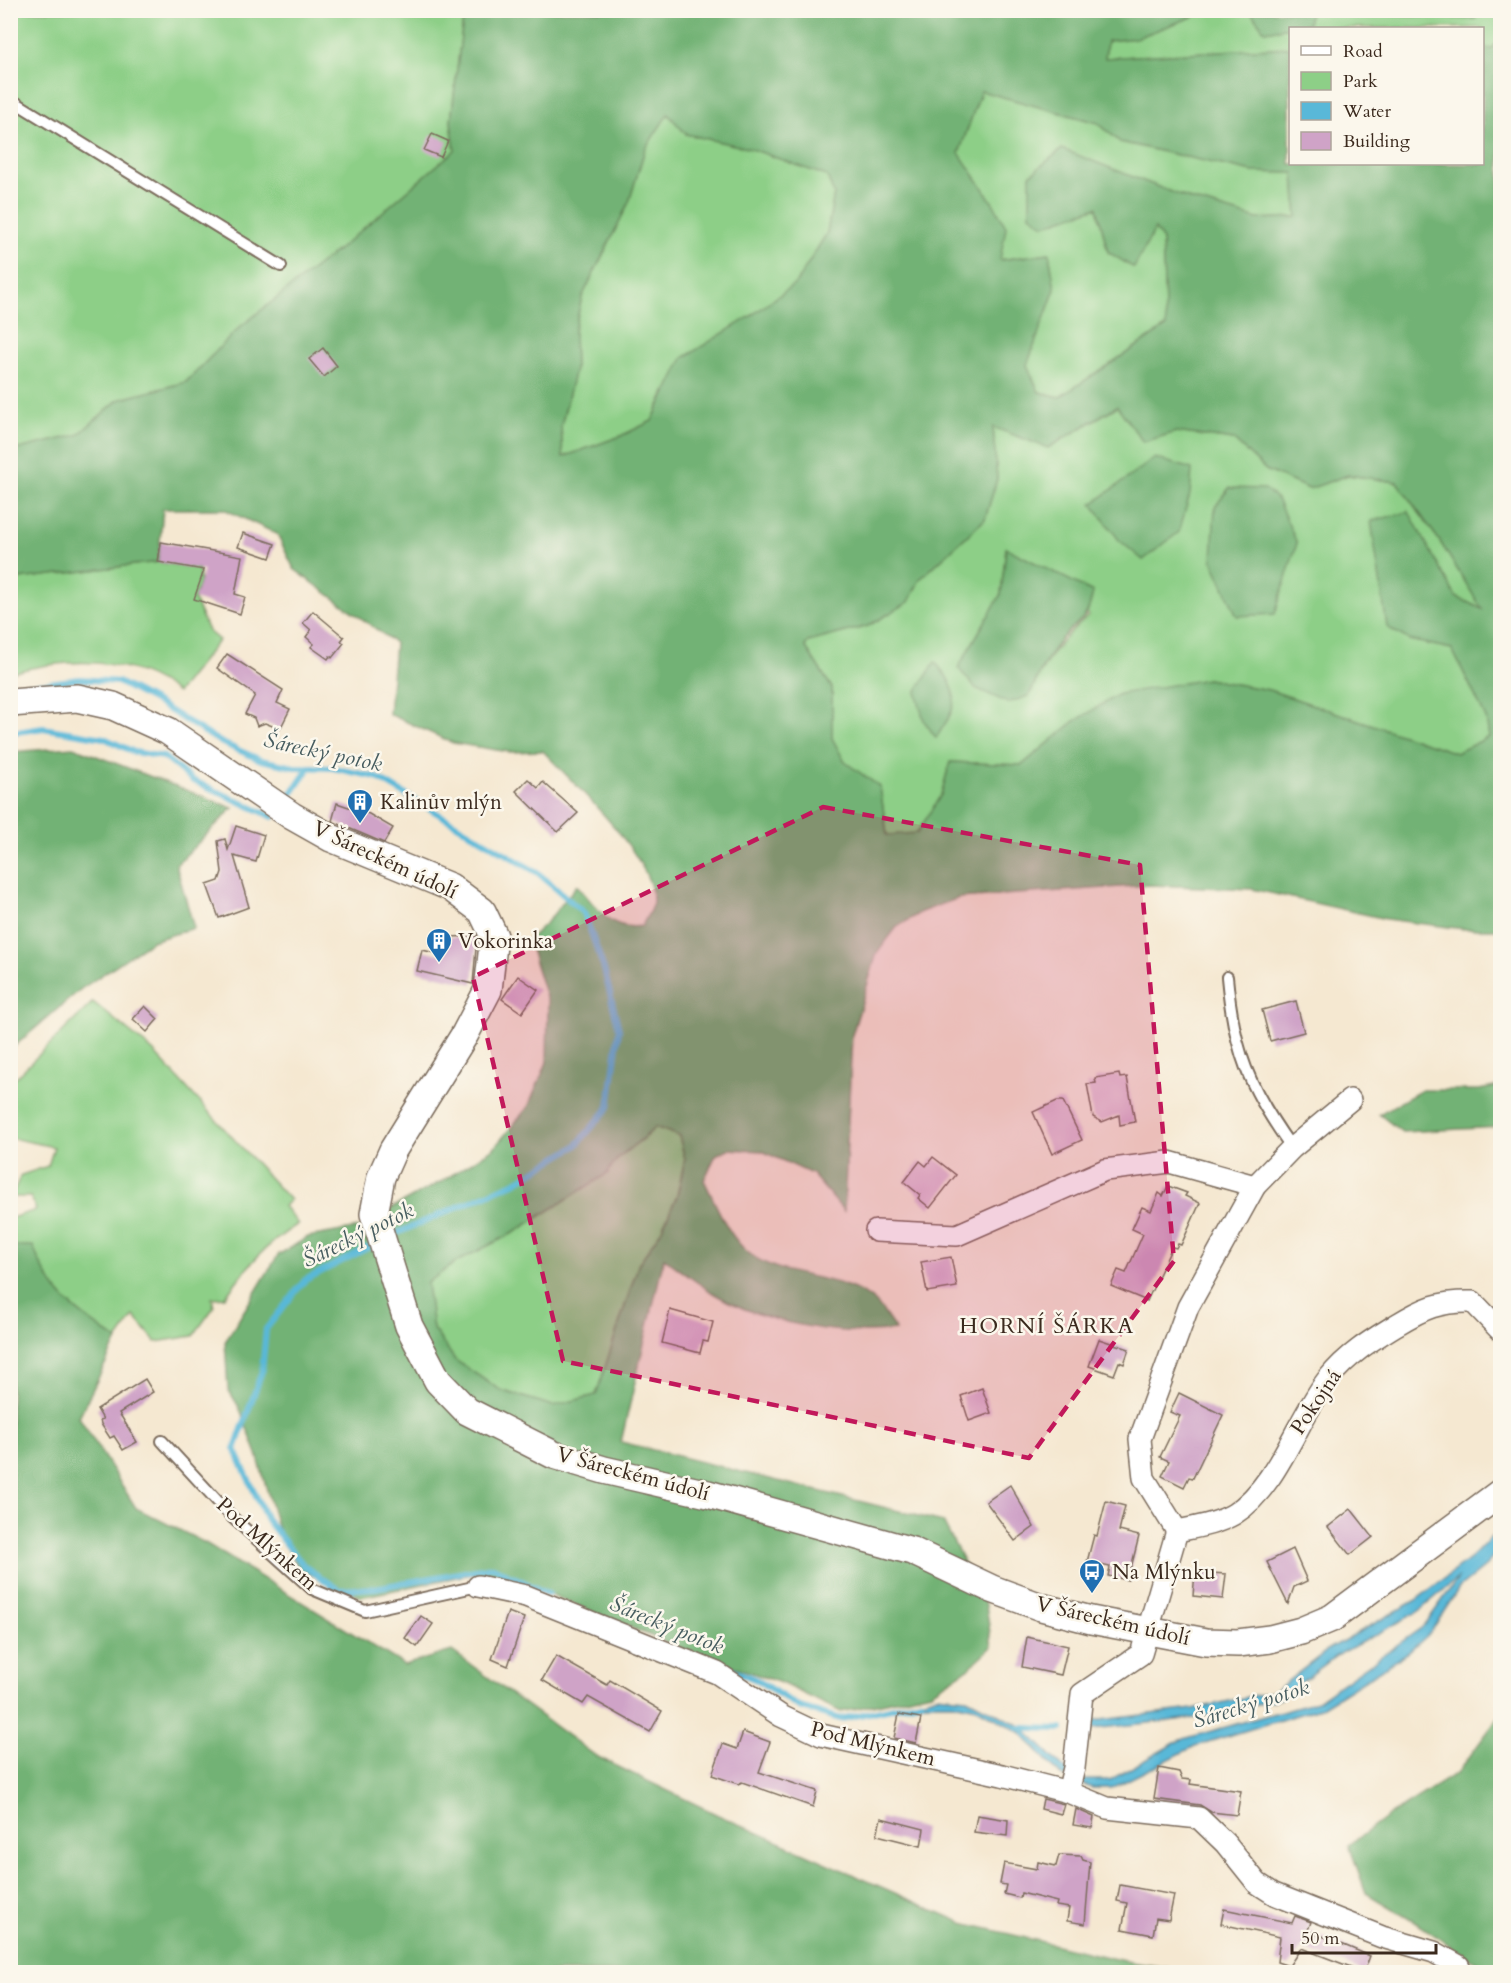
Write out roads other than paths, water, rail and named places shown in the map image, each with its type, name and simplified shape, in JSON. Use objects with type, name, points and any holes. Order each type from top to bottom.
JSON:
[{"type":"street","name":"V Šáreckém údolí","points":[[10,703],[77,698],[113,706],[168,731],[284,811],[331,838],[377,859],[450,887],[482,911],[494,936],[488,990],[465,1034],[393,1150],[381,1177],[374,1215],[409,1326],[438,1381],[467,1411],[554,1455],[604,1470],[708,1494],[912,1551],[992,1588],[1041,1607],[1091,1620],[1206,1642],[1238,1643],[1270,1640],[1301,1631],[1332,1618],[1500,1493]]},
{"type":"street","points":[[1071,1782],[1082,1694],[1141,1654],[1177,1531],[1144,1478],[1140,1439],[1188,1307],[1255,1186],[1292,1148],[1350,1100]]},
{"type":"street","points":[[876,1231],[957,1235],[1105,1170],[1168,1162],[1255,1186]]},
{"type":"street","name":"Pokojná","points":[[1177,1531],[1205,1526],[1234,1514],[1261,1489],[1328,1379],[1355,1350],[1428,1306],[1452,1301],[1473,1302],[1500,1329]]},
{"type":"street","name":"Pod Mlýnkem","points":[[478,1586],[526,1596],[717,1673],[781,1716],[821,1736],[1071,1782],[1107,1808],[1199,1818],[1225,1843],[1257,1883],[1274,1894],[1382,1937],[1434,1952],[1459,1966]]},
{"type":"lane","points":[[10,99],[281,266]]},
{"type":"lane","points":[[1227,977],[1231,1018],[1244,1069],[1267,1114],[1292,1148]]},
{"type":"lane","name":"Pod Mlýnkem","points":[[162,1441],[233,1518],[312,1589],[365,1611],[478,1586]]},
{"type":"water","points":[[1500,1528],[1500,1548],[1485,1567],[1459,1588],[1430,1633],[1409,1652],[1320,1708],[1195,1746],[1112,1788],[1092,1788],[1061,1776],[1020,1732],[977,1708],[953,1703],[914,1703],[936,1695],[967,1698],[1021,1726],[1067,1771],[1081,1780],[1110,1780],[1180,1740],[1317,1701],[1424,1626],[1459,1577],[1418,1612],[1336,1656],[1279,1699],[1195,1718],[1083,1730],[1084,1722],[1193,1709],[1275,1691],[1329,1649],[1416,1600],[1473,1556]]},
{"type":"waterway","name":"Šárecký potok","points":[[10,688],[80,679],[118,682],[156,702],[222,743],[261,760],[294,767],[333,768],[376,777],[538,873],[584,913],[604,969],[619,1030],[609,1107],[576,1146],[516,1182],[388,1237]]},
{"type":"waterway","points":[[10,733],[43,728],[104,738],[134,752],[164,757],[192,780],[273,817]]},
{"type":"waterway","points":[[285,803],[309,768]]},
{"type":"waterway","name":"Šárecký potok","points":[[377,1243],[305,1280],[266,1329],[262,1371],[235,1449],[267,1520],[304,1566],[339,1590],[375,1588],[493,1567],[548,1594]]},
{"type":"waterway","name":"Šárecký potok","points":[[721,1665],[757,1680],[799,1707],[841,1719],[922,1701]]},
{"type":"waterway","name":"Šárecký potok","points":[[1019,1728],[1062,1729]]},
{"type":"place","name":"Kalinův mlýn","points":[[360,825]]},
{"type":"place","name":"Vokorinka","points":[[439,964]]},
{"type":"place","name":"Na Mlýnku","points":[[1092,1595]]},
{"type":"district","name":"HORNÍ ŠÁRKA","points":[[1047,1326]]}]
